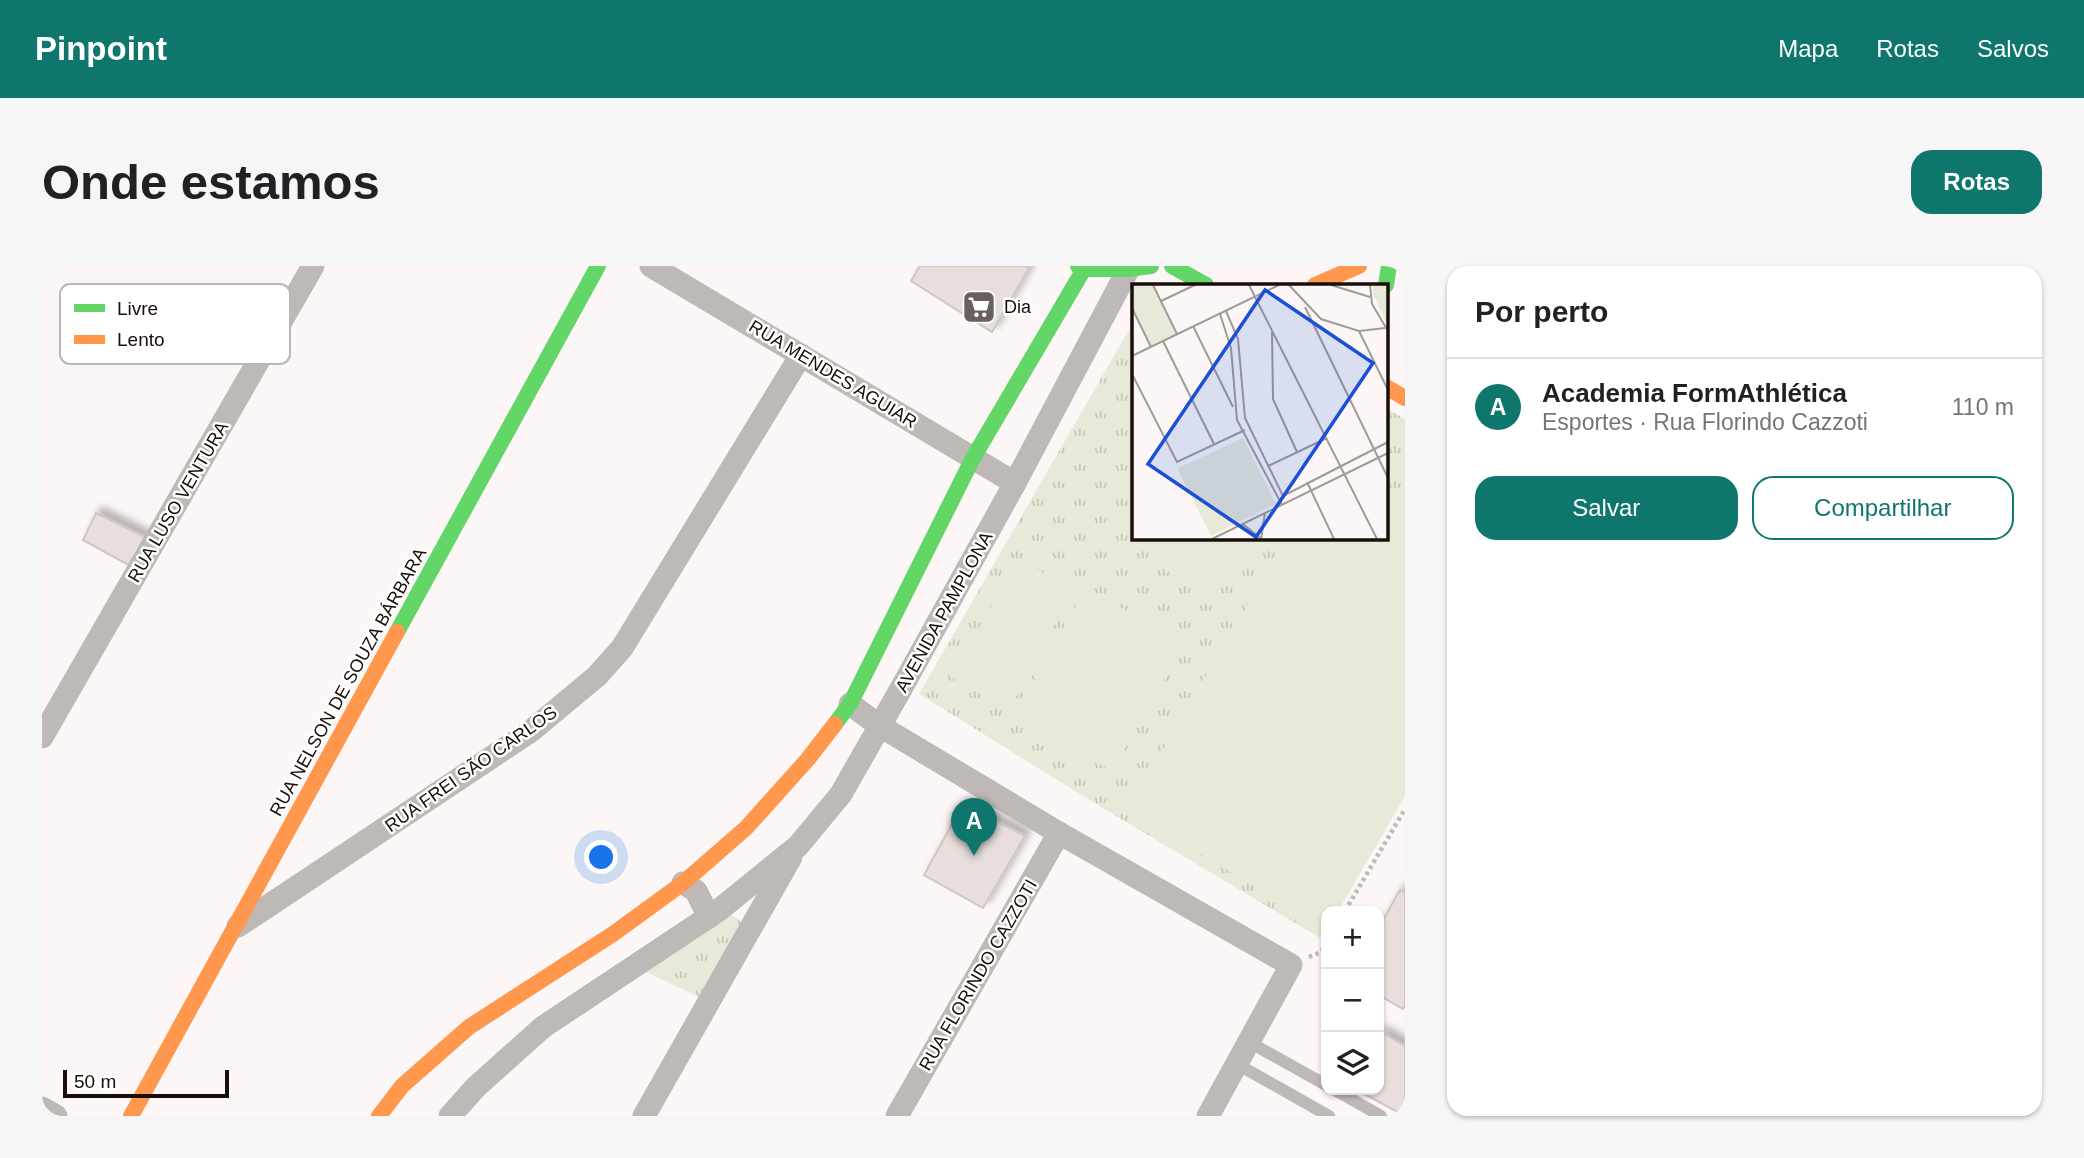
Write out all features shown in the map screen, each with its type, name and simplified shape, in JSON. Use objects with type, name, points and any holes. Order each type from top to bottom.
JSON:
[{"type":"street","name":"RUA LUSO VENTURA","points":[[290,305],[313,266]]},
{"type":"street","name":"RUA NELSON DE SOUZA BÁRBARA","points":[[131,1116],[598,266]]},
{"type":"street","name":"RUA MENDES AGUIAR","points":[[652,266],[1015,482]]},
{"type":"street","points":[[1172,266],[1204,284]]},
{"type":"street","points":[[1317,284],[1359,266]]},
{"type":"street","points":[[1386,284],[1389,266]]},
{"type":"street","points":[[379,1116],[402,1086],[470,1027],[613,934],[683,883],[746,828],[808,759],[850,704],[973,457],[1081,267],[1136,267]]},
{"type":"street","name":"AVENIDA PAMPLONA","points":[[450,1116],[477,1087],[543,1027],[709,917],[798,846],[841,794],[1136,267]]},
{"type":"street","name":"RUA FREI SÃO CARLOS","points":[[233,929],[531,731],[597,676],[622,648],[801,355]]},
{"type":"street","name":"RUA LUSO VENTURA","points":[[42,737],[50,710],[255,364]]},
{"type":"street","points":[[1388,385],[1405,398]]},
{"type":"street","points":[[850,704],[880,726],[1059,833],[1292,965],[1208,1116]]},
{"type":"street","name":"RUA FLORINDO CAZZOTI","points":[[897,1116],[1059,833]]},
{"type":"street","points":[[644,1116],[798,846]]},
{"type":"street","points":[[683,883],[696,891],[709,917]]},
{"type":"street","points":[[613,934],[613,952],[621,962],[635,967]]},
{"type":"street","points":[[42,1108],[56,1116]]},
{"type":"lane","points":[[1249,1042],[1321,1082]]},
{"type":"lane","points":[[1237,1064],[1329,1116]]},
{"type":"lane","points":[[1344,1095],[1381,1116]]},
{"type":"path","points":[[1348,906],[1405,809]]},
{"type":"green space","points":[[1132,324],[1132,539],[1388,539],[1388,409],[1405,419],[1405,796],[1341,906],[1321,906],[1320,938],[919,694]]},
{"type":"green space","points":[[1388,493],[1405,504],[1405,796],[1341,906],[1321,906],[1321,925],[1127,811],[1286,539],[1388,539]]},
{"type":"green space","points":[[1172,539],[1248,539],[1214,598],[1157,565]]},
{"type":"green space","points":[[1019,559],[1073,589],[1009,710],[950,677]]},
{"type":"green space","points":[[1086,588],[1184,644],[1112,771],[1014,716]]},
{"type":"green space","points":[[728,913],[743,922],[701,998],[646,972]]},
{"type":"building","name":"Dia","points":[[920,266],[1029,268],[992,332],[911,281]]},
{"type":"building","points":[[96,513],[149,539],[132,567],[83,540]]},
{"type":"building","points":[[963,804],[1025,836],[983,908],[924,875]]},
{"type":"building","points":[[1400,890],[1405,893],[1403,1009],[1384,998],[1384,918]]},
{"type":"building","points":[[1384,1034],[1405,1046],[1405,1116],[1366,1095],[1384,1095]]},
{"type":"traffic: fast","points":[[397,632],[598,266]]},
{"type":"traffic: fast","points":[[1078,266],[1084,269],[1151,266]]},
{"type":"traffic: fast","points":[[1172,266],[1204,284]]},
{"type":"traffic: fast","points":[[1386,284],[1389,266]]},
{"type":"traffic: fast","points":[[835,724],[850,704],[973,458],[1084,269]]},
{"type":"traffic: slow","points":[[1317,284],[1359,266]]},
{"type":"traffic: slow","points":[[1388,388],[1405,398]]},
{"type":"traffic: slow","points":[[131,1116],[397,632]]},
{"type":"traffic: slow","points":[[379,1116],[402,1086],[469,1027],[613,934],[683,883],[746,828],[808,759],[835,724]]},
{"type":"place","name":"Dia","points":[[979,307]]},
{"type":"place","name":"Academia FormAthlética","points":[[974,856]]}]
